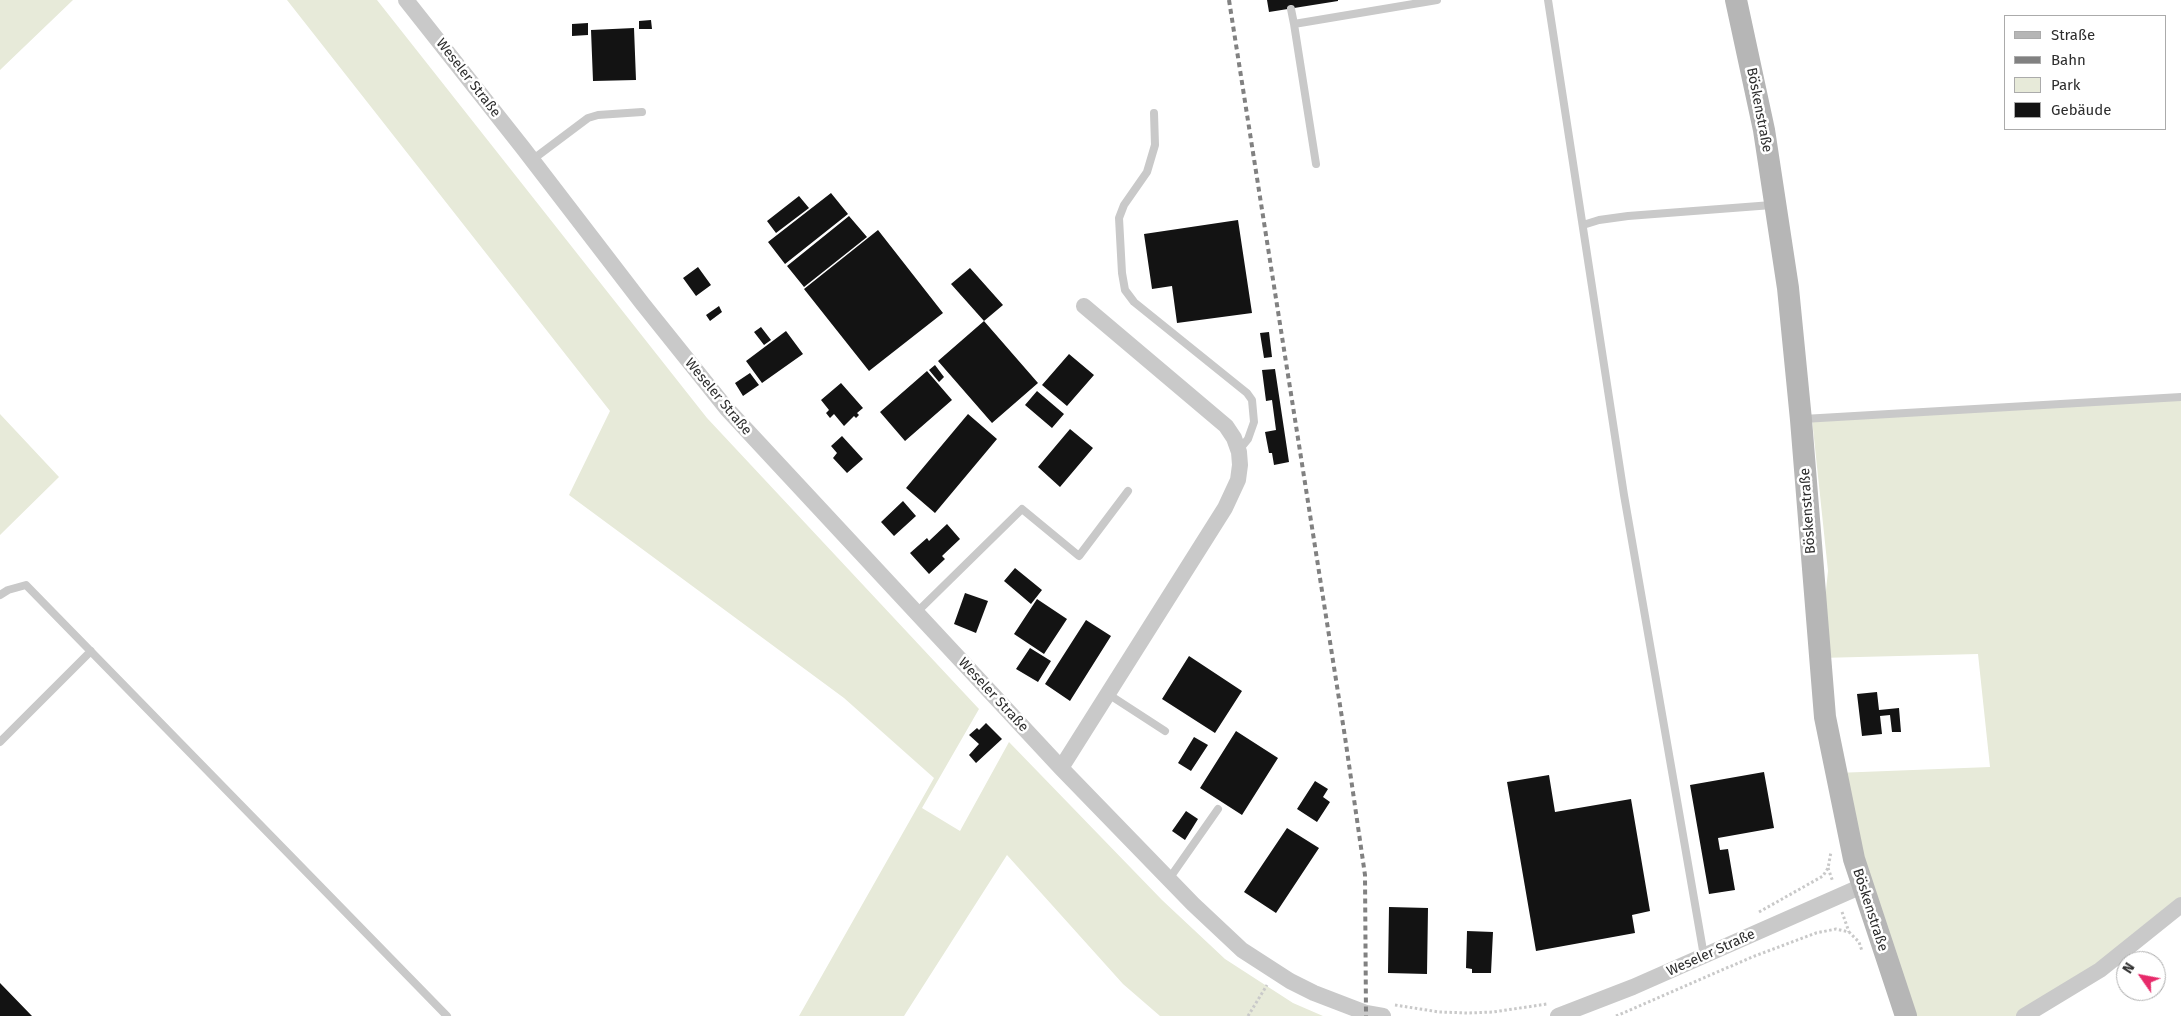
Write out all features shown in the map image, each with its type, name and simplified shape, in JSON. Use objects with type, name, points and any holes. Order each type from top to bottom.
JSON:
[{"type":"main road","name":"Böskenstraße","points":[[1736,0],[1764,130],[1777,204],[1788,288],[1826,717],[1852,850],[1862,886],[1906,1016]]},
{"type":"street","name":"Weseler Straße","points":[[406,0],[726,409],[1061,768],[1169,879],[1242,950],[1275,972],[1314,993],[1366,1013],[1387,1010]]},
{"type":"street","points":[[1061,768],[1225,508],[1238,480],[1240,465],[1239,450],[1226,426],[1084,306]]},
{"type":"street","name":"Weseler Straße","points":[[1556,1009],[1633,987],[1862,886]]},
{"type":"street","points":[[2024,1016],[2100,970],[2181,905]]},
{"type":"lane","points":[[1294,24],[1437,0]]},
{"type":"lane","points":[[1548,0],[1624,495],[1704,956]]},
{"type":"lane","points":[[1291,9],[1316,164]]},
{"type":"lane","points":[[532,160],[588,118],[598,115],[642,112]]},
{"type":"lane","points":[[1154,113],[1155,145],[1147,172],[1124,206],[1119,218],[1122,273],[1126,290],[1134,302],[1247,393],[1252,400],[1254,422],[1248,439],[1239,450]]},
{"type":"lane","points":[[1583,226],[1599,220],[1628,216],[1777,204]]},
{"type":"lane","points":[[1801,420],[2181,397]]},
{"type":"lane","points":[[916,613],[1022,509],[1079,556],[1128,491]]},
{"type":"lane","points":[[0,595],[8,590],[26,585],[447,1016]]},
{"type":"lane","points":[[0,742],[91,651]]},
{"type":"lane","points":[[1108,694],[1164,731]]},
{"type":"lane","points":[[1169,879],[1218,809]]},
{"type":"path","points":[[1757,913],[1823,876],[1831,859],[1832,848]]},
{"type":"path","points":[[1616,1016],[1752,957],[1816,933],[1836,929],[1849,932],[1859,942],[1862,952]]},
{"type":"path","points":[[1248,1016],[1275,972]]},
{"type":"path","points":[[1387,1010],[1468,1013],[1524,1008],[1556,1009]]},
{"type":"green space","points":[[0,0],[73,0],[0,70]]},
{"type":"green space","points":[[287,0],[377,0],[707,418],[979,709],[922,808],[960,831],[1009,742],[1162,900],[1225,959],[1293,1003],[1323,1016],[1160,1016],[1123,984],[1007,855],[904,1016],[799,1016],[934,778],[844,698],[569,495],[610,411]]},
{"type":"green space","points":[[2181,397],[2181,905],[2024,1016],[1907,1016],[1836,773],[1990,767],[1978,654],[1819,658],[1828,571],[1812,419]]},
{"type":"green space","points":[[0,414],[59,477],[0,535]]},
{"type":"building","points":[[1267,0],[1338,0],[1338,1],[1269,12]]},
{"type":"building","points":[[651,20],[652,29],[639,29],[639,21]]},
{"type":"building","points":[[588,23],[588,35],[572,36],[572,24]]},
{"type":"building","points":[[634,28],[636,80],[593,81],[591,30]]},
{"type":"building","points":[[831,193],[848,214],[785,264],[768,242]]},
{"type":"building","points":[[799,196],[809,208],[776,233],[767,221]]},
{"type":"building","points":[[849,216],[867,237],[804,287],[787,266]]},
{"type":"building","points":[[1238,220],[1252,313],[1177,323],[1172,286],[1152,289],[1144,234]]},
{"type":"building","points":[[878,230],[943,313],[869,371],[804,289]]},
{"type":"building","points":[[698,267],[711,285],[696,296],[683,278]]},
{"type":"building","points":[[970,268],[1003,305],[984,321],[951,284]]},
{"type":"building","points":[[719,306],[722,312],[710,321],[706,315]]},
{"type":"building","points":[[984,321],[1038,383],[992,423],[938,361]]},
{"type":"building","points":[[761,327],[771,340],[764,345],[754,332]]},
{"type":"building","points":[[786,331],[803,354],[762,383],[746,361]]},
{"type":"building","points":[[1269,332],[1272,357],[1264,358],[1260,333]]},
{"type":"building","points":[[1069,354],[1094,375],[1067,406],[1042,385]]},
{"type":"building","points":[[935,365],[944,377],[939,382],[929,370]]},
{"type":"building","points":[[1275,369],[1289,462],[1274,465],[1272,453],[1269,453],[1265,432],[1276,430],[1272,400],[1266,401],[1262,370]]},
{"type":"building","points":[[927,371],[952,400],[905,441],[880,412]]},
{"type":"building","points":[[750,373],[759,385],[743,396],[735,383]]},
{"type":"building","points":[[841,383],[863,408],[857,413],[859,415],[856,418],[854,416],[844,426],[834,414],[830,418],[826,413],[829,410],[821,400]]},
{"type":"building","points":[[1037,391],[1064,414],[1052,428],[1025,405]]},
{"type":"building","points":[[968,414],[997,439],[935,513],[906,488]]},
{"type":"building","points":[[1070,429],[1093,448],[1060,487],[1038,467]]},
{"type":"building","points":[[842,436],[863,459],[847,473],[833,458],[837,453],[831,446]]},
{"type":"building","points":[[903,501],[916,516],[894,536],[881,522]]},
{"type":"building","points":[[947,524],[960,539],[942,556],[945,559],[929,574],[910,553],[927,538],[929,541]]},
{"type":"building","points":[[1015,568],[1042,590],[1031,604],[1004,581]]},
{"type":"building","points":[[965,593],[988,601],[976,633],[954,624]]},
{"type":"building","points":[[1037,599],[1067,619],[1044,654],[1014,634]]},
{"type":"building","points":[[1086,620],[1111,636],[1070,701],[1045,684]]},
{"type":"building","points":[[1030,648],[1051,661],[1038,682],[1016,669]]},
{"type":"building","points":[[1189,656],[1242,691],[1215,733],[1162,699]]},
{"type":"building","points":[[1877,692],[1879,710],[1899,708],[1901,732],[1892,732],[1890,715],[1880,716],[1882,734],[1862,736],[1857,694]]},
{"type":"building","points":[[986,723],[1002,739],[976,763],[969,755],[979,744],[969,735],[977,728],[979,730]]},
{"type":"building","points":[[1236,731],[1278,758],[1242,815],[1200,788]]},
{"type":"building","points":[[1194,737],[1208,745],[1191,771],[1178,763]]},
{"type":"building","points":[[1764,772],[1774,828],[1718,838],[1720,850],[1728,849],[1735,890],[1709,894],[1690,785]]},
{"type":"building","points":[[1549,775],[1555,812],[1631,799],[1650,911],[1632,915],[1635,933],[1536,951],[1507,782]]},
{"type":"building","points":[[1315,781],[1328,789],[1323,797],[1330,802],[1317,822],[1297,809]]},
{"type":"building","points":[[1186,811],[1198,819],[1185,840],[1172,831]]},
{"type":"building","points":[[1287,828],[1319,848],[1276,913],[1244,892]]},
{"type":"building","points":[[1389,907],[1428,908],[1427,974],[1388,973]]},
{"type":"building","points":[[1467,931],[1493,932],[1491,973],[1472,973],[1472,969],[1466,968]]},
{"type":"building","points":[[0,983],[32,1016],[0,1016]]},
{"type":"railway","points":[[1229,0],[1365,875],[1366,1016]]}]
